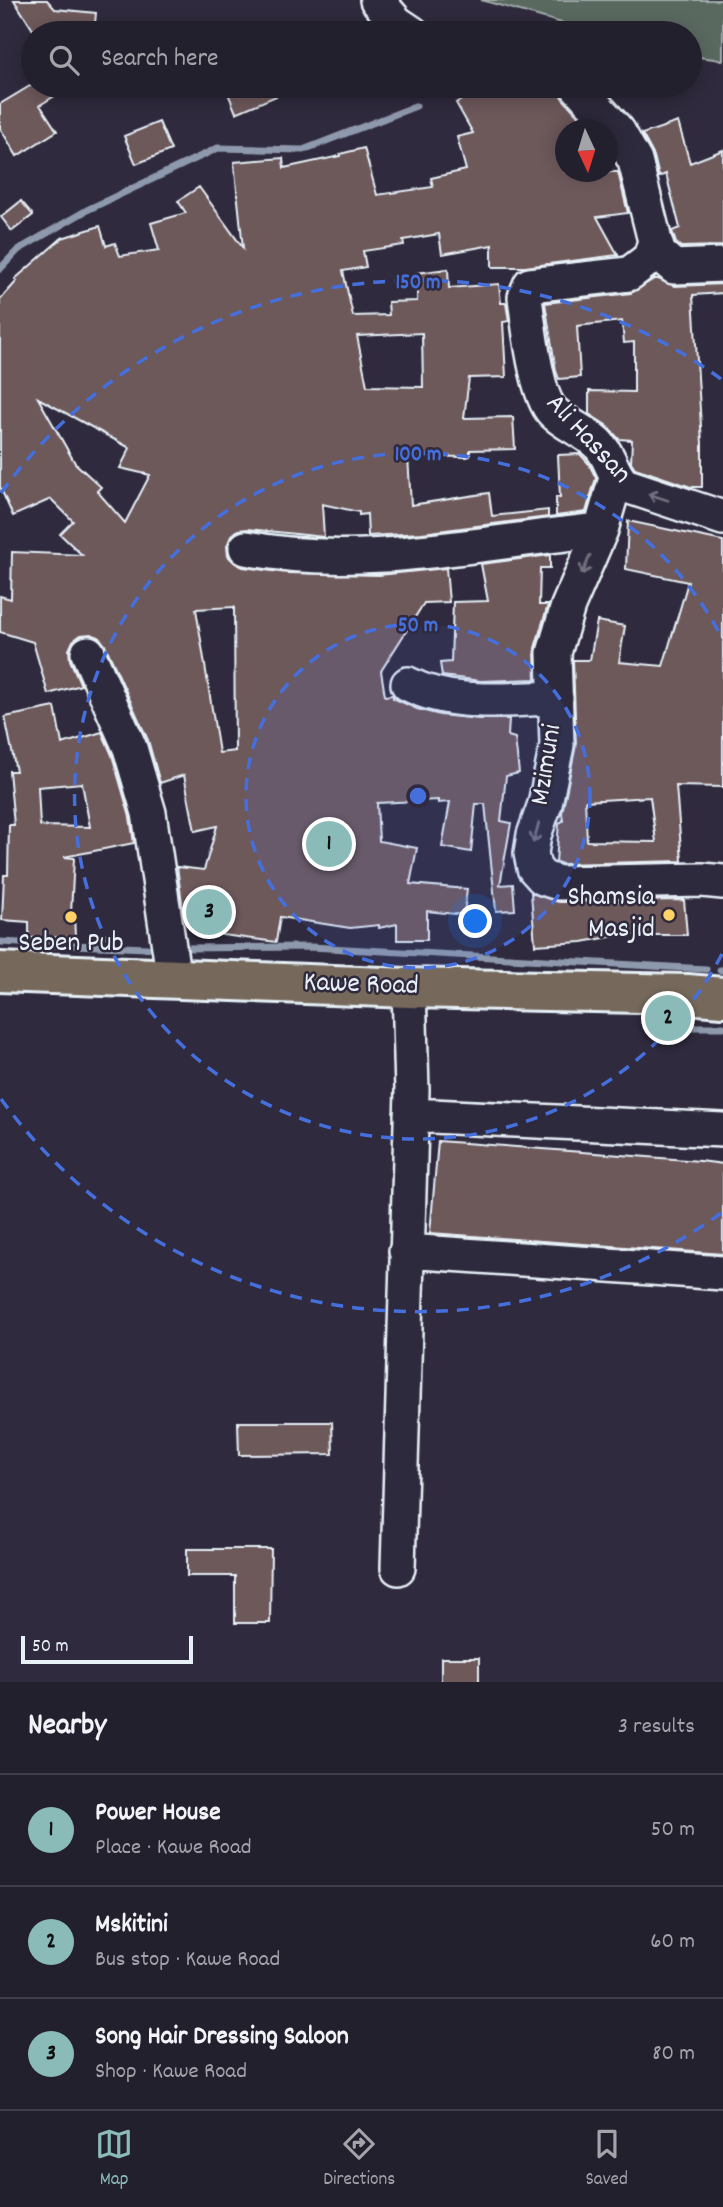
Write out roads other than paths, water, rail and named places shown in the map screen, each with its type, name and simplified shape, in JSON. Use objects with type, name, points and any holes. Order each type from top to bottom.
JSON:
[{"type":"main road","name":"Kawe Road","points":[[0,972],[723,997]]},
{"type":"street","points":[[377,0],[395,21]]},
{"type":"street","points":[[588,98],[618,131],[635,162],[659,254],[674,267],[723,265]]},
{"type":"street","name":"Ali Hassan","points":[[654,241],[650,258],[629,274],[530,285],[525,297],[542,397],[552,412],[604,450],[616,478],[633,489],[723,518]]},
{"type":"street","name":"Mzimuni","points":[[616,478],[600,530],[557,638],[554,653],[554,765],[534,835],[531,853],[534,868],[543,878],[559,883],[702,880],[723,882]]},
{"type":"street","points":[[246,548],[273,554],[308,556],[387,554],[600,530]]},
{"type":"street","points":[[88,653],[130,748],[149,813],[174,980]]},
{"type":"street","points":[[408,684],[423,692],[448,698],[556,698]]},
{"type":"street","points":[[398,1568],[412,1090],[409,988]]},
{"type":"street","points":[[411,1115],[723,1130]]},
{"type":"street","points":[[406,1251],[723,1273]]},
{"type":"waterway","points":[[0,269],[18,250],[87,210],[218,148],[303,150],[416,106]]},
{"type":"waterway","points":[[0,942],[59,945]]},
{"type":"waterway","points":[[73,945],[147,948]]},
{"type":"waterway","points":[[184,948],[311,947],[706,969]]},
{"type":"waterway","points":[[684,1027],[723,1027]]},
{"type":"place","name":"Power House","points":[[329,844]]},
{"type":"place","name":"Song Hair Dressing Saloon","points":[[209,912]]},
{"type":"place","name":"Shamsia Masjid","points":[[669,915]]},
{"type":"place","name":"Seben Pub","points":[[71,917]]},
{"type":"place","name":"Mskitini","points":[[668,1018]]}]
